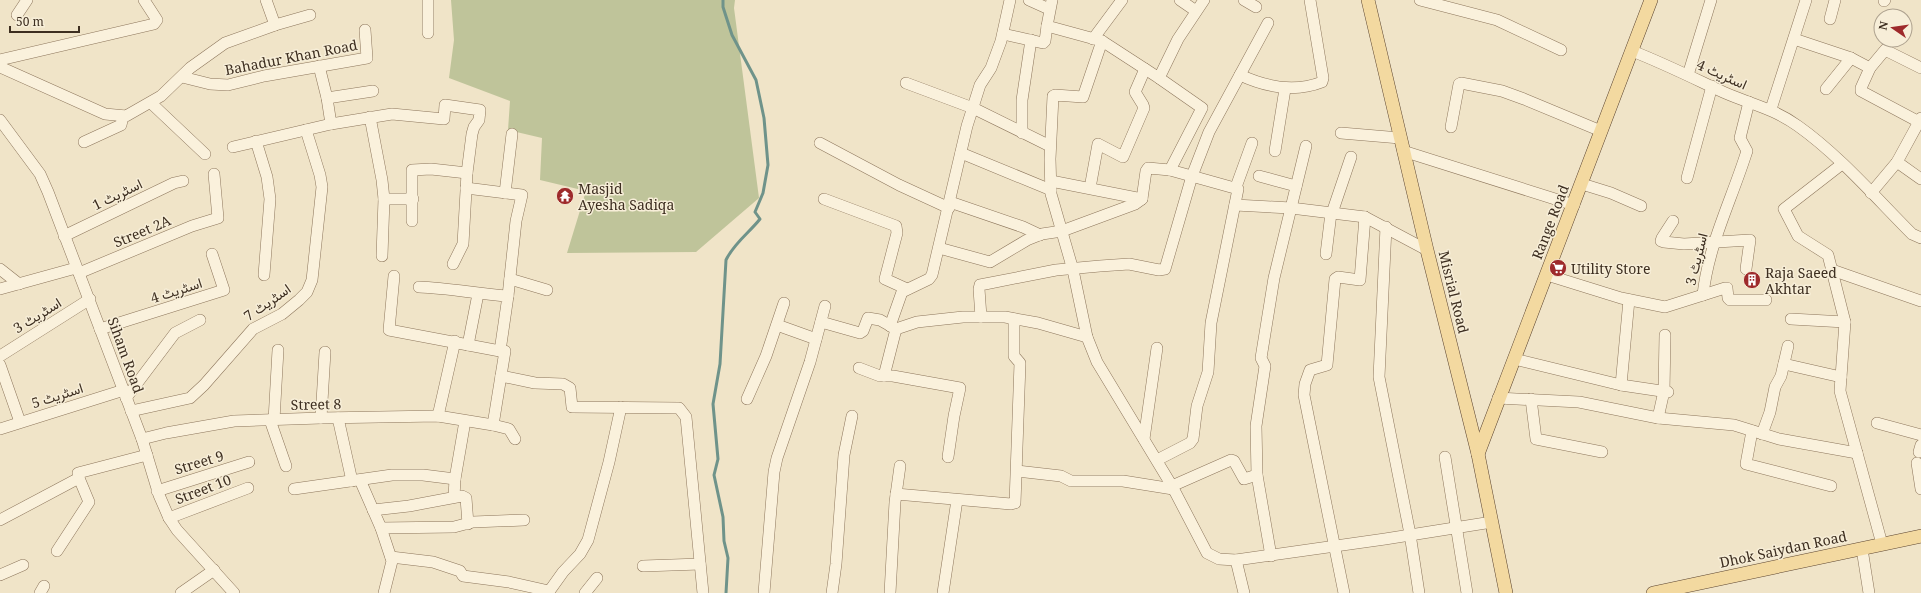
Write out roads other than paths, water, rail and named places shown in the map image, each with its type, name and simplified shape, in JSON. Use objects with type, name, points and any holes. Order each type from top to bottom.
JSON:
[{"type":"main road","name":"Misrial Road","points":[[1368,0],[1427,250],[1478,454],[1506,593]]},
{"type":"main road","name":"Range Road","points":[[1478,454],[1498,398],[1574,205],[1651,0]]},
{"type":"main road","name":"Dhok Saiydan Road","points":[[1653,593],[1921,536]]},
{"type":"street","points":[[16,15],[26,0]]},
{"type":"street","points":[[0,60],[156,23],[157,20],[144,0]]},
{"type":"street","points":[[266,0],[275,25]]},
{"type":"street","points":[[428,0],[428,33]]},
{"type":"street","points":[[884,376],[898,299],[902,292],[929,279],[932,276],[973,108],[980,84],[991,68],[1003,34],[1010,0]]},
{"type":"street","points":[[1003,34],[1043,43],[1051,5],[1029,0]]},
{"type":"street","points":[[1122,0],[1097,40],[1083,97],[1052,96],[1050,146],[1051,185],[1073,270],[1086,337],[1097,362],[1157,460],[1207,554],[1219,560],[1236,560],[1492,522]]},
{"type":"street","points":[[1180,0],[1196,11]]},
{"type":"street","points":[[1159,78],[1178,39],[1204,0]]},
{"type":"street","points":[[1244,0],[1256,7]]},
{"type":"street","points":[[1420,0],[1497,20],[1561,50]]},
{"type":"street","points":[[1688,75],[1711,0]]},
{"type":"street","points":[[1771,109],[1806,0]]},
{"type":"street","points":[[1830,19],[1835,0]]},
{"type":"street","points":[[1240,75],[1260,84],[1285,89],[1320,83],[1322,81],[1311,1]]},
{"type":"street","points":[[0,67],[105,114],[123,116],[161,96],[190,68],[225,42],[310,15]]},
{"type":"street","points":[[981,317],[980,285],[1056,270],[1073,270],[1129,264],[1158,270],[1165,269],[1192,176],[1212,126],[1268,23]]},
{"type":"street","points":[[1047,26],[1097,40],[1159,78],[1202,108],[1170,170]]},
{"type":"street","name":"Bahadur Khan Road","points":[[182,77],[218,85],[228,85],[319,66],[367,58],[365,30]]},
{"type":"street","points":[[1794,39],[1851,58],[1870,68]]},
{"type":"street","points":[[1022,132],[1022,100],[1031,40]]},
{"type":"street","points":[[1871,193],[1897,162],[1920,120],[1861,91],[1860,88],[1870,68],[1885,50],[1921,68]]},
{"type":"street","name":"اسٹریٹ 4","points":[[1632,51],[1748,102],[1771,109],[1799,127],[1842,164],[1912,234],[1921,238]]},
{"type":"street","points":[[1826,89],[1851,58]]},
{"type":"street","points":[[319,66],[327,98],[331,124]]},
{"type":"street","points":[[1090,188],[1098,144],[1123,158],[1144,108],[1144,105],[1135,92],[1145,69]]},
{"type":"street","points":[[906,83],[973,108],[1050,146]]},
{"type":"street","points":[[1451,128],[1459,84],[1461,83],[1502,91],[1601,131]]},
{"type":"street","points":[[1686,178],[1712,86]]},
{"type":"street","points":[[1275,152],[1285,89]]},
{"type":"street","points":[[327,98],[373,91]]},
{"type":"street","name":"اسٹریٹ 3","points":[[1547,275],[1629,300],[1665,308],[1703,295],[1704,281],[1715,242],[1732,190],[1747,151],[1740,138],[1748,102]]},
{"type":"street","points":[[150,103],[205,154]]},
{"type":"street","points":[[233,147],[331,124],[370,117],[392,114],[444,119],[445,106],[480,110],[479,120],[474,127],[472,134],[467,173],[463,244],[453,264]]},
{"type":"street","points":[[84,142],[120,125],[123,116]]},
{"type":"street","points":[[370,117],[382,180],[384,199],[382,256]]},
{"type":"street","name":"Siham Road","points":[[0,120],[40,174],[48,192],[142,439],[158,491],[169,518],[177,530],[234,593]]},
{"type":"street","name":"اسٹریٹ 7","points":[[131,411],[190,398],[209,380],[253,329],[282,314],[307,292],[312,280],[322,187],[320,175],[306,130]]},
{"type":"street","points":[[1341,132],[1402,145],[1574,205]]},
{"type":"street","points":[[505,193],[512,134]]},
{"type":"street","points":[[256,141],[267,177],[270,199],[264,275]]},
{"type":"street","points":[[1157,460],[1190,443],[1193,439],[1197,406],[1208,372],[1211,323],[1238,191],[1236,187],[1252,142]]},
{"type":"street","points":[[820,143],[899,185],[950,205],[1023,227],[1040,235]]},
{"type":"street","points":[[1271,556],[1257,475],[1256,426],[1265,366],[1261,358],[1274,278],[1306,146]]},
{"type":"street","points":[[961,153],[1051,185],[1090,188],[1142,199]]},
{"type":"street","points":[[1326,254],[1331,213],[1351,157]]},
{"type":"street","points":[[1897,162],[1921,179]]},
{"type":"street","points":[[1842,164],[1784,209],[1798,236],[1828,256],[1845,322],[1840,391],[1882,544]]},
{"type":"street","points":[[939,248],[990,262],[1027,240],[1040,235],[1062,231],[1135,204],[1142,199],[1146,171],[1148,168],[1170,170],[1236,187]]},
{"type":"street","points":[[412,221],[412,170],[431,169],[467,173]]},
{"type":"street","name":"Street 2A","points":[[0,290],[78,270],[192,226],[218,218],[214,174]]},
{"type":"street","points":[[1259,176],[1296,186]]},
{"type":"street","name":"اسٹریٹ 1","points":[[64,236],[174,183],[183,181]]},
{"type":"street","points":[[1582,184],[1611,192],[1641,206]]},
{"type":"street","points":[[466,188],[522,195],[516,221],[508,296],[500,350]]},
{"type":"street","points":[[384,199],[413,200]]},
{"type":"street","points":[[824,199],[896,226],[897,233],[885,279],[907,289]]},
{"type":"street","points":[[1235,205],[1290,208],[1364,217],[1427,250]]},
{"type":"street","points":[[1344,593],[1304,395],[1305,384],[1310,370],[1327,364],[1335,279],[1338,277],[1357,281],[1360,280],[1364,217]]},
{"type":"street","points":[[1673,220],[1661,241],[1684,244],[1750,240],[1746,269]]},
{"type":"street","points":[[1386,228],[1379,377],[1410,534],[1419,593]]},
{"type":"street","name":"اسٹریٹ 4","points":[[100,329],[224,290],[212,254]]},
{"type":"street","points":[[0,269],[20,284]]},
{"type":"street","points":[[1832,270],[1921,301]]},
{"type":"street","points":[[394,276],[389,330],[505,351],[493,425]]},
{"type":"street","points":[[510,279],[547,290]]},
{"type":"street","points":[[419,286],[478,294],[508,296]]},
{"type":"street","points":[[1703,295],[1727,288],[1728,298],[1730,300],[1766,300]]},
{"type":"street","points":[[468,345],[478,294]]},
{"type":"street","name":"اسٹریٹ 3","points":[[0,356],[90,299]]},
{"type":"street","points":[[1621,385],[1629,300]]},
{"type":"street","points":[[747,399],[766,356],[784,303]]},
{"type":"street","points":[[764,593],[774,472],[825,306]]},
{"type":"street","points":[[821,322],[860,333],[863,331],[868,318],[880,320],[893,327],[917,322],[981,317],[1014,319],[1086,337]]},
{"type":"street","points":[[896,494],[1014,504],[1017,471],[1020,362],[1014,356],[1014,319]]},
{"type":"street","points":[[1791,319],[1845,322]]},
{"type":"street","points":[[125,394],[175,333],[200,320]]},
{"type":"street","points":[[777,325],[816,338]]},
{"type":"street","points":[[1658,418],[1666,392],[1665,336]]},
{"type":"street","points":[[438,416],[454,342]]},
{"type":"street","points":[[1788,346],[1781,376],[1775,387],[1770,412],[1757,433],[1746,464],[1831,486]]},
{"type":"street","points":[[1144,439],[1157,348]]},
{"type":"street","points":[[278,350],[272,420],[286,466]]},
{"type":"street","points":[[321,418],[326,352]]},
{"type":"street","points":[[1514,359],[1621,385],[1666,392]]},
{"type":"street","points":[[0,364],[20,422]]},
{"type":"street","points":[[1784,364],[1841,377]]},
{"type":"street","points":[[859,368],[878,376],[893,376],[960,388],[948,457]]},
{"type":"street","points":[[501,376],[535,383],[563,384],[570,388],[572,407],[679,408],[686,417],[703,593]]},
{"type":"street","name":"اسٹریٹ 5","points":[[0,429],[20,422],[125,394]]},
{"type":"street","points":[[1498,398],[1579,402],[1658,418],[1722,423],[1734,425],[1779,439],[1857,453]]},
{"type":"street","points":[[1531,399],[1536,439],[1602,452]]},
{"type":"street","points":[[391,556],[433,562],[460,572],[462,576],[509,582],[549,592],[563,572],[580,554],[588,540],[609,462],[621,407]]},
{"type":"street","name":"Street 8","points":[[142,439],[166,433],[234,421],[438,416],[509,429],[515,439]]},
{"type":"street","points":[[832,593],[836,564],[844,455],[852,416]]},
{"type":"street","points":[[338,418],[356,481],[373,510],[391,556],[390,576],[384,593]]},
{"type":"street","points":[[454,497],[455,479],[465,421]]},
{"type":"street","points":[[1877,423],[1921,435]]},
{"type":"street","points":[[1919,453],[1921,489]]},
{"type":"street","points":[[57,551],[89,502],[78,473],[147,455]]},
{"type":"street","points":[[1445,457],[1467,593]]},
{"type":"street","points":[[1017,471],[1061,476],[1072,481],[1123,481],[1172,488],[1231,460],[1234,461],[1244,479],[1257,475]]},
{"type":"street","name":"Street 9","points":[[158,491],[249,462]]},
{"type":"street","points":[[890,593],[896,494],[900,466]]},
{"type":"street","points":[[294,489],[405,475],[423,475],[455,479]]},
{"type":"street","points":[[0,520],[79,478]]},
{"type":"street","name":"Street 10","points":[[169,518],[248,488]]},
{"type":"street","points":[[373,510],[409,506],[462,496],[466,498],[468,524]]},
{"type":"street","points":[[944,593],[957,500]]},
{"type":"street","points":[[381,528],[454,527],[468,524],[524,520]]},
{"type":"street","points":[[1862,549],[1869,593]]},
{"type":"street","points":[[1236,560],[1244,593]]},
{"type":"street","points":[[643,566],[700,564]]},
{"type":"street","points":[[0,575],[23,565]]},
{"type":"street","points":[[181,593],[214,570]]},
{"type":"street","points":[[585,593],[597,578]]},
{"type":"waterway","points":[[723,0],[723,7],[732,35],[756,80],[764,118],[768,165],[763,193],[755,212],[760,219],[737,243],[726,260],[720,364],[713,404],[718,459],[714,475],[723,517],[724,541],[728,558],[726,593]]},
{"type":"place","name":"Masjid Ayesha Sadiqa","points":[[565,196]]},
{"type":"place","name":"Utility Store","points":[[1558,268]]},
{"type":"place","name":"Raja Saeed Akhtar","points":[[1752,280]]}]
